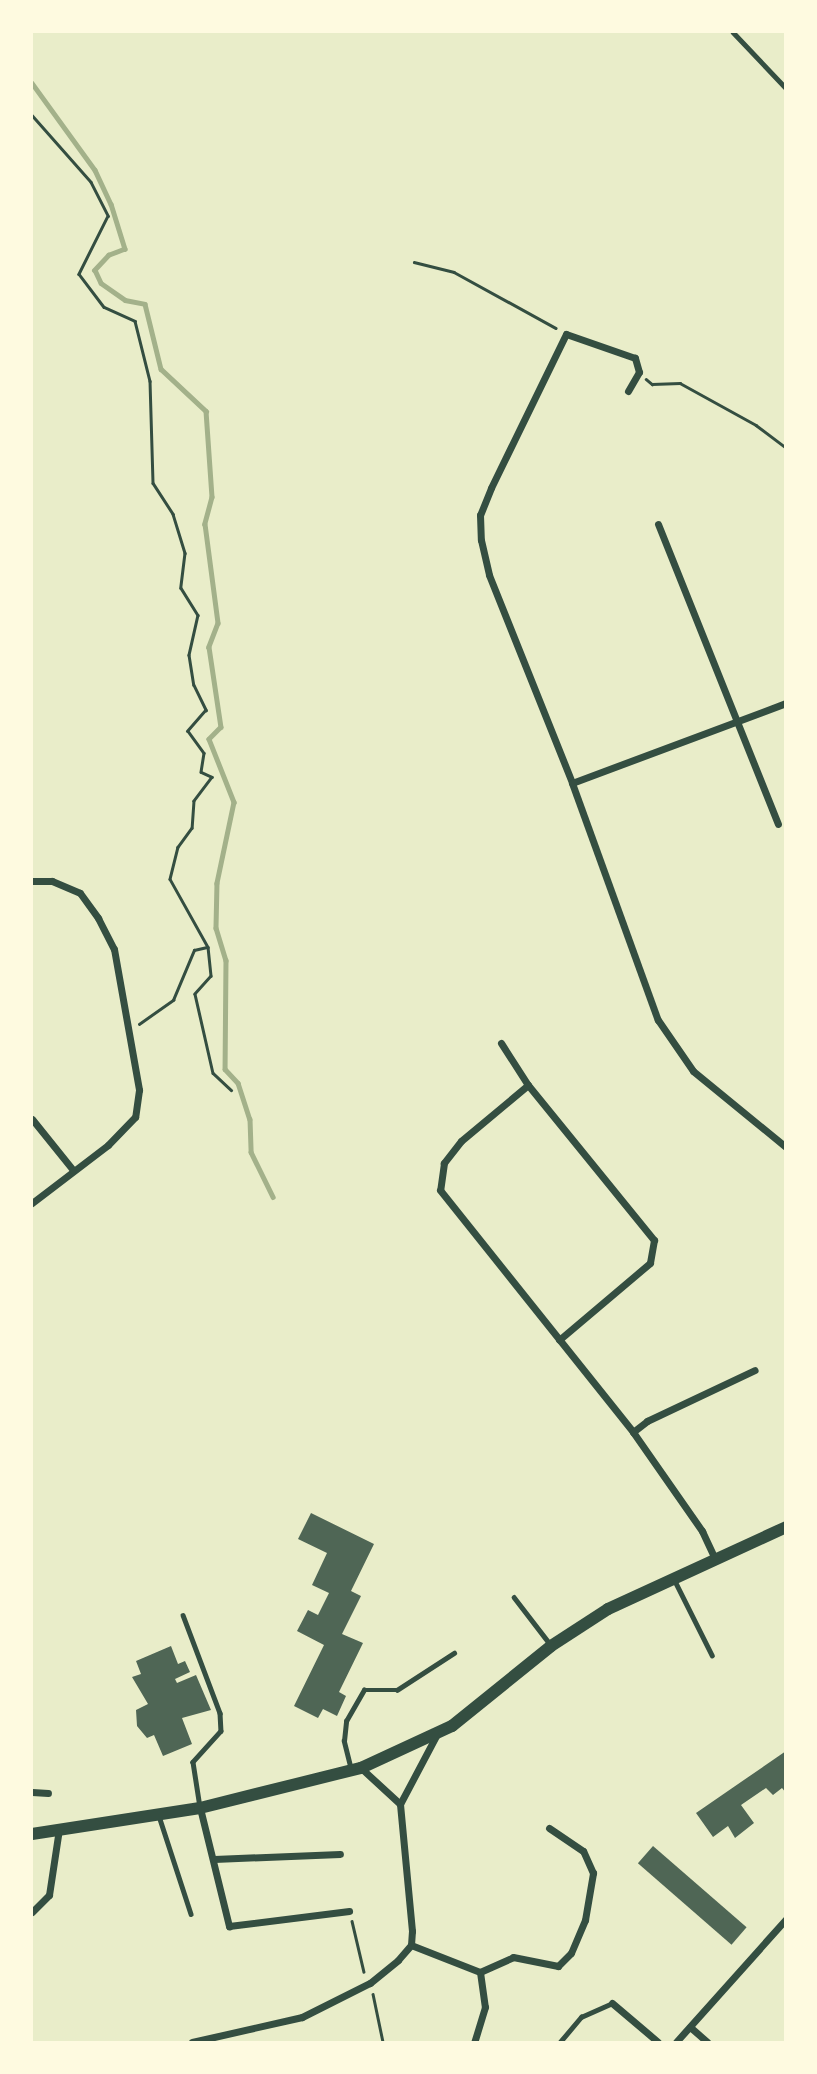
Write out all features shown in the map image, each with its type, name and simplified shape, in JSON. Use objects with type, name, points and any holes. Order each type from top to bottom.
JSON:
[{"type":"street","points":[[628,391],[639,372],[635,358],[566,334],[480,515],[489,575],[572,783],[658,1020],[694,1071],[786,1147]]},
{"type":"street","points":[[658,524],[734,721],[778,824]]},
{"type":"street","points":[[572,783],[786,703]]},
{"type":"street","points":[[32,881],[52,881],[80,893],[98,918],[114,949],[131,1030],[139,1090],[135,1117],[108,1145],[32,1203]]},
{"type":"street","points":[[501,1043],[528,1085],[654,1241],[650,1263],[559,1340]]},
{"type":"street","points":[[528,1085],[461,1142],[444,1163],[440,1190],[633,1433],[702,1531],[714,1557]]},
{"type":"street","points":[[32,1119],[73,1170]]},
{"type":"street","points":[[633,1433],[647,1420],[755,1370]]},
{"type":"street","points":[[32,1834],[200,1808],[356,1769],[452,1726],[551,1646],[608,1609],[714,1557],[786,1527]]},
{"type":"street","points":[[411,1945],[400,1804],[437,1733]]},
{"type":"street","points":[[356,1769],[400,1804]]},
{"type":"street","points":[[32,1792],[48,1793]]},
{"type":"street","points":[[200,1808],[229,1926],[349,1911]]},
{"type":"street","points":[[32,1912],[50,1895],[59,1828]]},
{"type":"street","points":[[411,1945],[480,1972],[513,1957],[558,1966],[571,1953],[585,1920],[593,1873],[583,1851],[550,1828]]},
{"type":"street","points":[[214,1858],[340,1854]]},
{"type":"street","points":[[676,2042],[786,1919]]},
{"type":"street","points":[[192,2042],[302,2017],[370,1983],[411,1945]]},
{"type":"street","points":[[474,2042],[485,2007],[480,1972]]},
{"type":"street","points":[[612,2003],[658,2042]]},
{"type":"street","points":[[690,2027],[707,2042]]},
{"type":"lane","points":[[733,32],[786,88]]},
{"type":"lane","points":[[673,1577],[712,1655]]},
{"type":"lane","points":[[514,1597],[551,1646]]},
{"type":"lane","points":[[183,1615],[220,1713],[221,1731],[193,1762],[200,1808]]},
{"type":"lane","points":[[356,1769],[344,1741],[346,1721],[364,1690],[397,1690],[454,1653]]},
{"type":"lane","points":[[159,1815],[191,1914]]},
{"type":"lane","points":[[559,2042],[581,2017],[612,2003]]},
{"type":"path","points":[[32,115],[91,182],[108,216],[79,274],[104,307],[135,321],[150,381],[153,483],[173,514],[185,553],[181,588],[198,615],[189,655],[194,685],[206,710],[188,731],[204,752],[201,772],[212,777],[194,801],[192,828],[178,847],[170,879],[208,947],[211,976],[195,994],[213,1073],[231,1090]]},
{"type":"path","points":[[414,262],[454,272],[566,334]]},
{"type":"path","points":[[639,372],[652,384],[680,383],[756,425],[786,448]]},
{"type":"path","points":[[131,1030],[173,1000],[194,950],[208,947]]},
{"type":"path","points":[[349,1911],[359,1963],[370,1983],[383,2042]]},
{"type":"building","points":[[311,1513],[374,1544],[351,1591],[361,1596],[342,1634],[363,1643],[339,1692],[346,1696],[337,1716],[323,1709],[318,1718],[294,1706],[324,1645],[297,1631],[308,1610],[318,1615],[329,1593],[312,1585],[327,1553],[298,1539]]},
{"type":"building","points":[[171,1646],[178,1664],[185,1661],[190,1672],[175,1679],[177,1683],[196,1675],[211,1710],[182,1718],[192,1744],[163,1756],[154,1735],[147,1738],[137,1726],[136,1710],[148,1704],[132,1677],[141,1674],[136,1661]]},
{"type":"building","points":[[786,1751],[786,1793],[782,1788],[773,1795],[766,1788],[741,1805],[754,1823],[735,1838],[728,1826],[713,1837],[696,1813]]},
{"type":"building","points":[[653,1846],[747,1927],[731,1945],[638,1863]]},
{"type":"waterway","points":[[32,83],[95,170],[111,204],[125,249],[109,255],[95,270],[101,283],[125,300],[145,304],[161,369],[206,411],[212,497],[205,524],[218,623],[209,647],[221,727],[209,739],[234,802],[217,883],[216,928],[226,960],[225,1069],[238,1083],[250,1119],[251,1152],[273,1197]]}]
